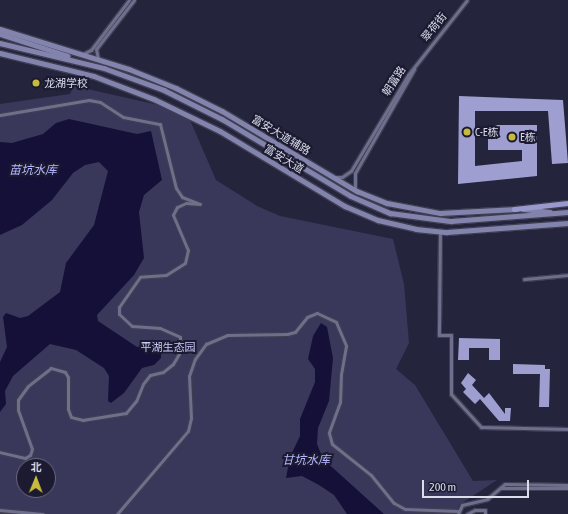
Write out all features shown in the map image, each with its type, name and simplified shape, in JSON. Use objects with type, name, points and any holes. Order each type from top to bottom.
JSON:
[{"type":"main road","name":"富安大道辅路","points":[[0,29],[98,59],[186,92],[357,191],[387,203],[430,212],[462,213],[514,209],[560,213]]},
{"type":"main road","points":[[0,34],[104,68]]},
{"type":"main road","name":"富安大道","points":[[0,43],[104,68],[194,105],[331,184],[376,208],[426,220],[477,221],[568,212]]},
{"type":"main road","name":"富安大道","points":[[0,53],[80,72],[136,92],[205,123],[357,212],[396,225],[440,232],[485,231],[568,223]]},
{"type":"main road","points":[[299,157],[331,184]]},
{"type":"main road","points":[[514,209],[568,203]]},
{"type":"street","points":[[82,54],[91,50],[129,0]]},
{"type":"street","points":[[98,59],[96,49],[134,0]]},
{"type":"street","name":"翠荷街","points":[[416,66],[467,0]]},
{"type":"street","name":"朝富路","points":[[332,176],[342,177],[351,171],[416,66]]},
{"type":"street","name":"朝富路","points":[[357,191],[353,183],[355,173],[416,66]]},
{"type":"street","points":[[0,115],[89,100],[100,102],[123,118],[160,124],[176,188],[182,197],[200,204],[186,203],[177,207],[173,215],[188,250],[185,263],[166,275],[140,277],[119,307],[119,314],[132,326],[160,328],[180,337],[180,352],[174,364],[163,372],[150,375],[143,384],[136,401],[126,412],[83,420],[71,417],[68,409],[68,377],[65,372],[51,368],[28,386],[18,400],[18,410],[32,448],[30,455],[25,458],[0,452]]},
{"type":"street","points":[[440,232],[439,335],[451,335],[451,394],[481,428],[568,429]]},
{"type":"street","points":[[524,279],[568,275]]},
{"type":"street","points":[[117,514],[188,431],[191,418],[189,376],[195,359],[206,344],[227,335],[287,334],[294,332],[307,317],[317,313],[336,322],[346,346],[341,374],[340,402],[328,433],[332,444],[371,475],[394,503],[405,509],[458,513],[462,505],[487,499],[505,484],[568,485]]},
{"type":"street","points":[[499,488],[568,488]]},
{"type":"street","points":[[0,510],[43,514]]},
{"type":"street","points":[[467,514],[475,510],[485,510],[485,514]]},
{"type":"green space","name":"平湖生态园","points":[[74,86],[167,107],[190,120],[216,180],[257,206],[280,216],[393,239],[404,284],[409,343],[396,369],[415,385],[473,481],[497,480],[459,505],[457,514],[0,514],[0,104],[70,94]]},
{"type":"water","name":"苗坑水库","points":[[69,119],[137,134],[151,131],[162,180],[144,195],[139,212],[144,258],[134,275],[97,315],[98,321],[137,347],[151,345],[161,349],[161,358],[154,365],[142,368],[124,393],[111,403],[108,401],[109,376],[104,368],[76,350],[50,344],[13,376],[5,391],[6,404],[0,412],[0,362],[7,347],[3,317],[6,313],[20,318],[28,316],[60,292],[66,263],[94,225],[108,171],[99,162],[85,165],[73,173],[52,200],[22,225],[0,235],[0,142],[12,143],[43,134],[56,123]]},
{"type":"water","name":"甘坑水库","points":[[321,323],[327,327],[333,358],[329,401],[318,428],[317,444],[323,459],[384,514],[347,514],[334,495],[319,485],[302,476],[286,478],[290,457],[300,436],[300,419],[315,382],[315,369],[308,359],[313,336]]},
{"type":"building","points":[[459,96],[563,100],[568,163],[552,164],[548,111],[475,111],[475,166],[522,161],[522,150],[488,150],[488,125],[537,125],[537,176],[458,184]]},
{"type":"building","points":[[459,338],[500,339],[500,360],[489,360],[489,348],[469,348],[469,360],[458,360]]},
{"type":"building","points":[[513,364],[545,365],[545,369],[550,369],[549,407],[539,407],[540,374],[513,374]]},
{"type":"building","points":[[468,373],[476,380],[472,385],[484,398],[489,393],[505,414],[505,408],[511,408],[510,421],[499,421],[480,399],[475,404],[463,392],[466,389],[461,383]]},
{"type":"place","name":"龙湖学校","points":[[36,83]]},
{"type":"place","name":"C-E栋","points":[[467,132]]},
{"type":"place","name":"E栋","points":[[512,137]]}]
